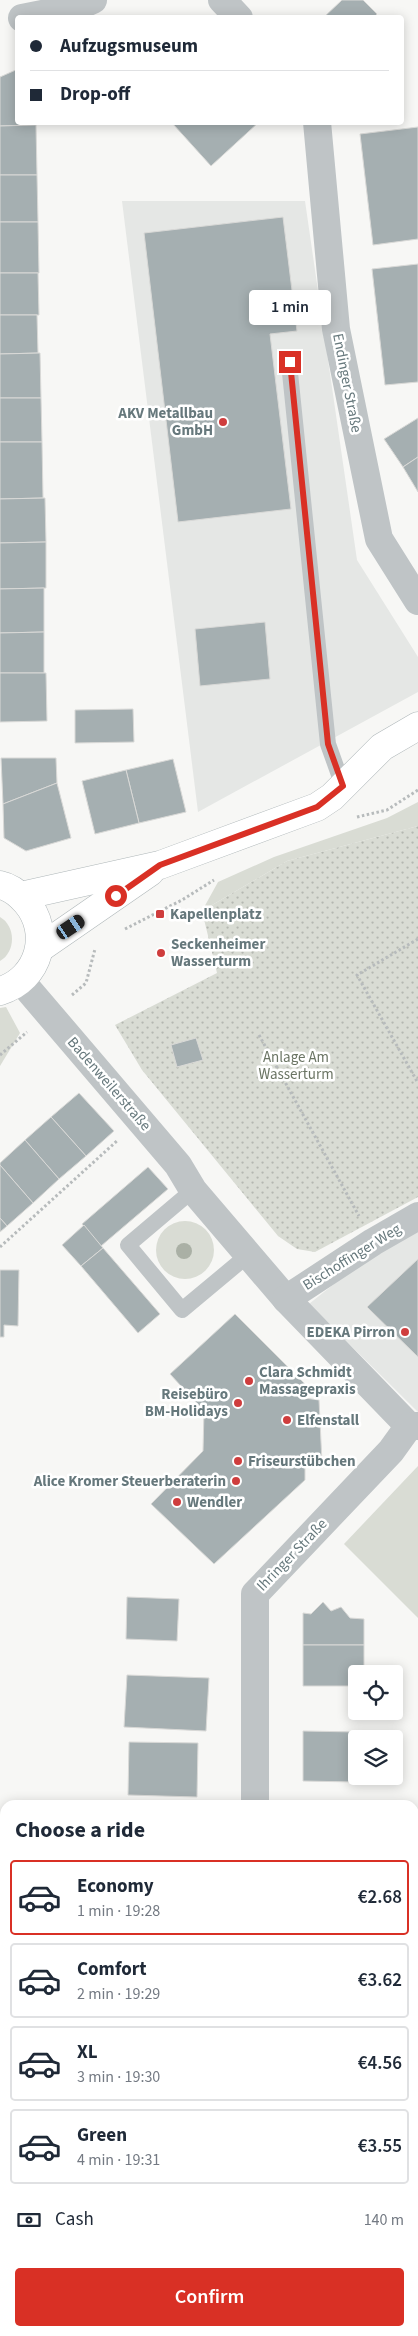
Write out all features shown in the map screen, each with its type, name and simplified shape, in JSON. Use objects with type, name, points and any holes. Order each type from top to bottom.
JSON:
[{"type":"street","points":[[37,15],[77,7],[93,0]]},
{"type":"street","points":[[222,0],[236,15]]},
{"type":"street","points":[[0,22],[15,19]]},
{"type":"street","name":"Endinger Straße","points":[[317,125],[336,329],[379,539],[418,602]]},
{"type":"street","points":[[11,891],[160,865],[317,807],[343,786],[382,747],[418,726]]},
{"type":"street","points":[[40,948],[160,865]]},
{"type":"street","points":[[10,986],[33,966],[40,948],[40,928],[33,911],[11,891]]},
{"type":"street","name":"Badenweilerstraße","points":[[10,986],[49,1013],[178,1165],[193,1190],[286,1300],[413,1426]]},
{"type":"street","name":"Bischoffinger Weg","points":[[286,1300],[374,1242],[418,1216]]},
{"type":"street","name":"Ihringer Straße","points":[[255,1800],[254,1594],[391,1452],[413,1426]]},
{"type":"lane","points":[[290,362],[328,744],[343,786]]},
{"type":"lane","points":[[193,1190],[128,1246],[182,1310],[248,1255]]},
{"type":"path","points":[[418,939],[357,975],[418,1082]]},
{"type":"path","points":[[49,1013],[86,983],[96,944]]},
{"type":"path","points":[[259,1035],[374,1242]]},
{"type":"path","points":[[0,1247],[124,1136]]},
{"type":"shaded area","points":[[122,201],[305,201],[357,560],[418,657],[418,692],[198,812]]},
{"type":"shaded area","points":[[418,1229],[418,1412],[309,1304],[359,1264]]},
{"type":"green space","points":[[418,802],[418,826],[287,861],[202,911],[218,882],[274,857],[387,818]]},
{"type":"green space","name":"Anlage Am Wasserturm","points":[[418,826],[418,1197],[315,1252],[297,1249],[278,1236],[142,1070],[115,1025],[217,973],[202,911],[287,861]]},
{"type":"green space","points":[[0,917],[9,926],[12,939],[9,952],[0,961]]},
{"type":"green space","points":[[6,1007],[20,1033],[0,1066],[0,1008]]},
{"type":"green space","points":[[179,1221],[191,1221],[206,1229],[214,1244],[214,1256],[206,1271],[191,1279],[179,1279],[164,1271],[156,1256],[156,1244],[164,1229]]},
{"type":"green space","points":[[418,1466],[418,1618],[344,1544]]},
{"type":"building","points":[[342,0],[363,0],[377,14],[376,15],[326,15]]},
{"type":"building","points":[[15,70],[15,125],[36,125],[0,126],[0,77]]},
{"type":"building","points":[[36,125],[37,175],[0,175],[0,126]]},
{"type":"building","points":[[174,125],[256,125],[211,166]]},
{"type":"building","points":[[418,127],[418,239],[373,245],[360,134]]},
{"type":"building","points":[[0,175],[37,175],[38,222],[0,222]]},
{"type":"building","name":"AKV Metallbau GmbH","points":[[283,217],[297,331],[270,334],[291,509],[178,522],[144,233]]},
{"type":"building","points":[[0,222],[38,222],[39,273],[0,273]]},
{"type":"building","points":[[418,264],[418,382],[385,385],[372,269]]},
{"type":"building","points":[[0,273],[38,273],[39,315],[0,315]]},
{"type":"building","points":[[0,315],[37,315],[38,353],[0,354]]},
{"type":"building","points":[[40,353],[41,398],[0,398],[0,354]]},
{"type":"building","points":[[0,398],[41,398],[42,442],[0,442]]},
{"type":"building","points":[[418,418],[418,457],[403,467],[384,439]]},
{"type":"building","points":[[0,442],[42,442],[43,498],[0,499]]},
{"type":"building","points":[[418,457],[418,492],[403,467]]},
{"type":"building","points":[[45,498],[46,542],[0,543],[0,499]]},
{"type":"building","points":[[46,542],[46,588],[0,589],[0,543]]},
{"type":"building","points":[[44,588],[44,632],[0,633],[0,589]]},
{"type":"building","points":[[265,622],[270,679],[200,686],[195,629]]},
{"type":"building","points":[[44,632],[44,673],[0,673],[0,633]]},
{"type":"building","points":[[0,673],[46,673],[47,721],[0,722]]},
{"type":"building","points":[[133,709],[134,742],[75,743],[75,710]]},
{"type":"building","points":[[1,758],[56,758],[57,783],[3,804]]},
{"type":"building","points":[[173,759],[186,812],[139,823],[126,770]]},
{"type":"building","points":[[126,770],[139,823],[95,834],[82,781]]},
{"type":"building","points":[[57,783],[71,838],[26,851],[4,838],[3,804]]},
{"type":"building","points":[[196,1038],[203,1060],[177,1067],[171,1045]]},
{"type":"building","points":[[79,1093],[114,1131],[86,1156],[51,1117]]},
{"type":"building","points":[[51,1117],[86,1156],[59,1179],[25,1140]]},
{"type":"building","points":[[25,1140],[59,1179],[33,1203],[0,1165]]},
{"type":"building","points":[[0,1165],[33,1203],[7,1226],[0,1218]]},
{"type":"building","points":[[148,1167],[168,1189],[101,1246],[82,1224]]},
{"type":"building","points":[[0,1218],[7,1226],[0,1232]]},
{"type":"building","points":[[84,1225],[103,1248],[81,1266],[62,1245]]},
{"type":"building","points":[[103,1248],[160,1314],[138,1333],[81,1266]]},
{"type":"building","name":"EDEKA Pirron","points":[[418,1259],[418,1357],[367,1307]]},
{"type":"building","points":[[0,1270],[19,1270],[18,1326],[4,1325],[4,1337],[0,1337]]},
{"type":"building","points":[[235,1314],[305,1384],[304,1398],[319,1400],[322,1463],[305,1464],[305,1480],[214,1564],[151,1504],[203,1451],[204,1411],[170,1374]]},
{"type":"building","points":[[127,1597],[179,1599],[177,1641],[126,1639]]},
{"type":"building","points":[[323,1602],[331,1611],[341,1607],[350,1618],[364,1619],[364,1645],[303,1645],[303,1613],[311,1614]]},
{"type":"building","points":[[303,1645],[364,1645],[364,1665],[348,1665],[348,1686],[303,1686]]},
{"type":"building","points":[[127,1675],[209,1678],[206,1731],[124,1727]]},
{"type":"building","points":[[303,1731],[348,1732],[348,1782],[303,1781]]},
{"type":"building","points":[[129,1742],[198,1743],[197,1797],[128,1795]]},
{"type":"place","name":"AKV Metallbau GmbH","points":[[223,422]]},
{"type":"place","name":"Kapellenplatz","points":[[160,914]]},
{"type":"place","name":"Seckenheimer Wasserturm","points":[[161,953]]},
{"type":"place","name":"EDEKA Pirron","points":[[405,1332]]},
{"type":"place","name":"Clara Schmidt Massagepraxis","points":[[249,1381]]},
{"type":"place","name":"Reisebüro BM-Holidays","points":[[238,1403]]},
{"type":"place","name":"Elfenstall","points":[[287,1420]]},
{"type":"place","name":"Friseurstübchen","points":[[238,1461]]},
{"type":"place","name":"Alice Kromer Steuerberaterin","points":[[236,1481]]},
{"type":"place","name":"Wendler","points":[[177,1502]]},
{"type":"route","points":[[116,896],[160,865],[317,807],[343,786],[328,744],[306,507],[290,362]]}]
